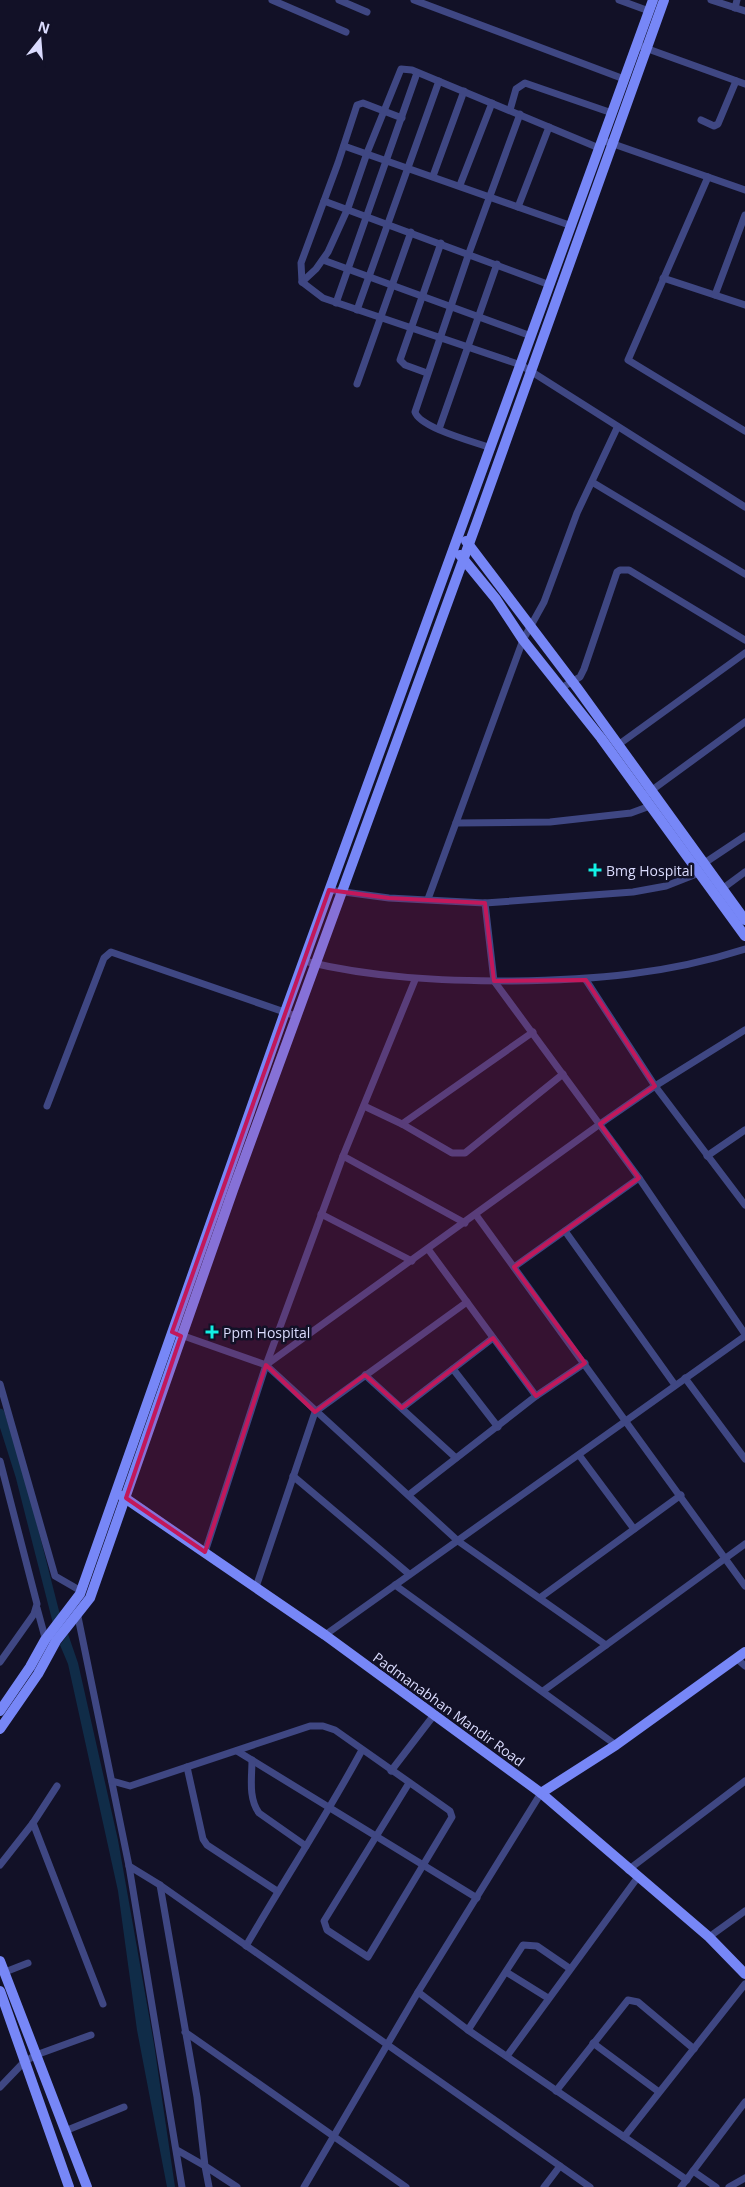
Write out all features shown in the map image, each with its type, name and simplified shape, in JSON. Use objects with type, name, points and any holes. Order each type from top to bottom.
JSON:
[{"type":"main road","points":[[177,1334],[296,1016],[329,890],[531,336],[642,46],[649,11],[654,0]]},
{"type":"main road","points":[[0,1729],[38,1674],[64,1613],[90,1598],[121,1495],[285,1012],[341,892],[530,371],[605,144],[612,113],[624,79],[664,0]]},
{"type":"main road","points":[[459,533],[530,626],[567,684],[701,868],[745,936]]},
{"type":"main road","points":[[454,547],[496,599],[523,640],[567,684],[618,745],[648,794],[650,806],[701,868],[722,889],[745,920]]},
{"type":"main road","points":[[0,1711],[51,1640],[68,1625],[121,1495]]},
{"type":"main road","name":"Padmanabhan Mandir Road","points":[[121,1495],[325,1635],[541,1793],[628,1870],[708,1937],[745,1974]]},
{"type":"main road","points":[[541,1793],[616,1745],[745,1652]]},
{"type":"main road","points":[[0,1961],[87,2187]]},
{"type":"main road","points":[[0,1991],[68,2187]]},
{"type":"street","points":[[272,0],[346,32]]},
{"type":"street","points":[[339,0],[367,12]]},
{"type":"street","points":[[414,0],[624,79]]},
{"type":"street","points":[[619,0],[649,11]]},
{"type":"street","points":[[711,0],[745,11]]},
{"type":"street","points":[[735,8],[737,0]]},
{"type":"street","points":[[642,46],[745,84]]},
{"type":"street","points":[[302,282],[323,260],[348,208],[399,71],[405,68],[548,127],[745,190]]},
{"type":"street","points":[[336,303],[418,73]]},
{"type":"street","points":[[358,310],[439,81]]},
{"type":"street","points":[[700,120],[714,126],[718,124],[736,81]]},
{"type":"street","points":[[510,110],[516,89],[524,83],[612,113]]},
{"type":"street","points":[[433,176],[464,92]]},
{"type":"street","points":[[402,118],[358,103],[301,263],[302,282],[314,293],[336,303],[521,365],[616,428],[745,507]]},
{"type":"street","points":[[460,186],[492,103]]},
{"type":"street","points":[[491,448],[421,421],[415,412],[450,306],[520,114]]},
{"type":"street","points":[[518,207],[548,127]]},
{"type":"street","points":[[344,146],[409,167],[572,226]]},
{"type":"street","points":[[708,177],[628,360],[745,431]]},
{"type":"street","points":[[324,200],[550,285]]},
{"type":"street","points":[[716,295],[745,215]]},
{"type":"street","points":[[357,384],[411,232]]},
{"type":"street","points":[[427,373],[405,365],[400,360],[441,243]]},
{"type":"street","points":[[323,260],[531,336]]},
{"type":"street","points":[[440,429],[497,264]]},
{"type":"street","points":[[663,278],[745,305]]},
{"type":"street","points":[[428,899],[523,640],[544,602],[577,512],[616,428]]},
{"type":"street","points":[[592,482],[745,574]]},
{"type":"street","points":[[567,684],[580,677],[584,669],[617,572],[620,570],[629,570],[745,640]]},
{"type":"street","points":[[618,745],[745,653]]},
{"type":"street","points":[[648,794],[745,722]]},
{"type":"street","points":[[456,823],[550,822],[631,813],[650,806]]},
{"type":"street","points":[[329,890],[390,898],[485,903],[633,892],[666,886],[701,868],[745,836]]},
{"type":"street","points":[[722,889],[745,872]]},
{"type":"street","points":[[325,1635],[745,1335],[639,1178],[494,981],[485,903]]},
{"type":"street","points":[[309,962],[415,980],[586,980],[672,968],[709,960],[745,949]]},
{"type":"street","points":[[47,1106],[104,958],[111,952],[296,1016]]},
{"type":"street","points":[[205,1552],[266,1365],[321,1214],[415,980]]},
{"type":"street","points":[[586,980],[655,1086],[745,1205]]},
{"type":"street","points":[[266,1365],[412,1262],[600,1124],[655,1086],[745,1030]]},
{"type":"street","points":[[402,1124],[533,1032]]},
{"type":"street","points":[[364,1106],[402,1124],[452,1153],[465,1153],[563,1074]]},
{"type":"street","points":[[707,1156],[745,1130]]},
{"type":"street","points":[[343,1156],[465,1223]]},
{"type":"street","points":[[514,1267],[639,1178]]},
{"type":"street","points":[[321,1214],[412,1262]]},
{"type":"street","points":[[476,1214],[745,1586]]},
{"type":"street","points":[[565,1231],[674,1385]]},
{"type":"street","points":[[428,1249],[536,1396]]},
{"type":"street","points":[[256,1588],[315,1412],[467,1302]]},
{"type":"street","points":[[177,1334],[266,1365],[315,1412],[410,1494],[458,1541],[606,1644]]},
{"type":"street","points":[[402,1408],[494,1338]]},
{"type":"street","points":[[410,1494],[536,1396],[585,1363]]},
{"type":"street","points":[[453,1369],[498,1426]]},
{"type":"street","points":[[365,1375],[456,1458]]},
{"type":"street","points":[[685,1378],[745,1459]]},
{"type":"street","points":[[0,1384],[55,1576],[81,1591]]},
{"type":"street","points":[[580,1454],[634,1529]]},
{"type":"street","points":[[0,1461],[37,1608],[51,1640]]},
{"type":"street","points":[[294,1476],[409,1574]]},
{"type":"street","points":[[541,1597],[680,1495]]},
{"type":"street","points":[[543,1691],[745,1544]]},
{"type":"street","points":[[395,1585],[616,1745]]},
{"type":"street","points":[[0,1662],[37,1608]]},
{"type":"street","points":[[75,1608],[129,1866],[182,2187]]},
{"type":"street","points":[[736,1658],[745,1666]]},
{"type":"street","points":[[391,1770],[434,1715]]},
{"type":"street","points":[[112,1781],[130,1786],[310,1726],[323,1726],[334,1730],[450,1811],[452,1817],[368,1957],[327,1930],[324,1925],[409,1784]]},
{"type":"street","points":[[237,1750],[423,1867],[477,1898]]},
{"type":"street","points":[[246,1946],[277,1891],[330,1809],[362,1750]]},
{"type":"street","points":[[252,1760],[252,1799],[254,1806],[306,1846]]},
{"type":"street","points":[[187,1767],[203,1839],[207,1845],[277,1891]]},
{"type":"street","points":[[628,1870],[745,1781]]},
{"type":"street","points":[[0,1866],[33,1823],[57,1786]]},
{"type":"street","points":[[304,2187],[388,2047],[418,1992],[541,1793]]},
{"type":"street","points":[[33,1823],[103,2004]]},
{"type":"street","points":[[129,1866],[160,1884],[388,2047],[590,2187]]},
{"type":"street","points":[[507,2056],[569,1968],[638,1878]]},
{"type":"street","points":[[160,1884],[209,2187]]},
{"type":"street","points":[[708,1937],[745,1911]]},
{"type":"street","points":[[468,2030],[524,1945],[537,1946],[569,1968]]},
{"type":"street","points":[[4,1972],[28,1963]]},
{"type":"street","points":[[506,1972],[548,1998]]},
{"type":"street","points":[[624,2137],[745,1984]]},
{"type":"street","points":[[418,1992],[468,2030],[687,2180]]},
{"type":"street","points":[[556,2091],[592,2043],[628,2000],[638,2002],[694,2049]]},
{"type":"street","points":[[185,2032],[406,2187]]},
{"type":"street","points":[[0,2087],[24,2062],[36,2055],[91,2035]]},
{"type":"street","points":[[592,2043],[659,2092]]},
{"type":"street","points":[[681,2187],[745,2102]]},
{"type":"street","points":[[65,2131],[124,2106]]},
{"type":"street","points":[[177,2150],[236,2187]]},
{"type":"street","points":[[544,2187],[560,2166]]},
{"type":"street","points":[[693,2171],[716,2187]]},
{"type":"street","points":[[730,2187],[745,2178]]},
{"type":"highlighted area","points":[[329,890],[389,898],[485,903],[494,981],[586,980],[655,1086],[600,1124],[639,1178],[514,1267],[585,1363],[536,1396],[493,1338],[402,1408],[365,1375],[315,1412],[266,1365],[205,1552],[126,1498],[181,1336],[172,1332]]},
{"type":"water","points":[[68,1634],[78,1663],[118,1840],[154,2044],[175,2187],[167,2187],[137,2030],[118,1891],[68,1664],[60,1645]]},
{"type":"waterway","points":[[0,1413],[20,1476],[59,1629]]},
{"type":"place","name":"Bmg Hospital","points":[[595,870]]},
{"type":"place","name":"Ppm Hospital","points":[[212,1332]]}]
